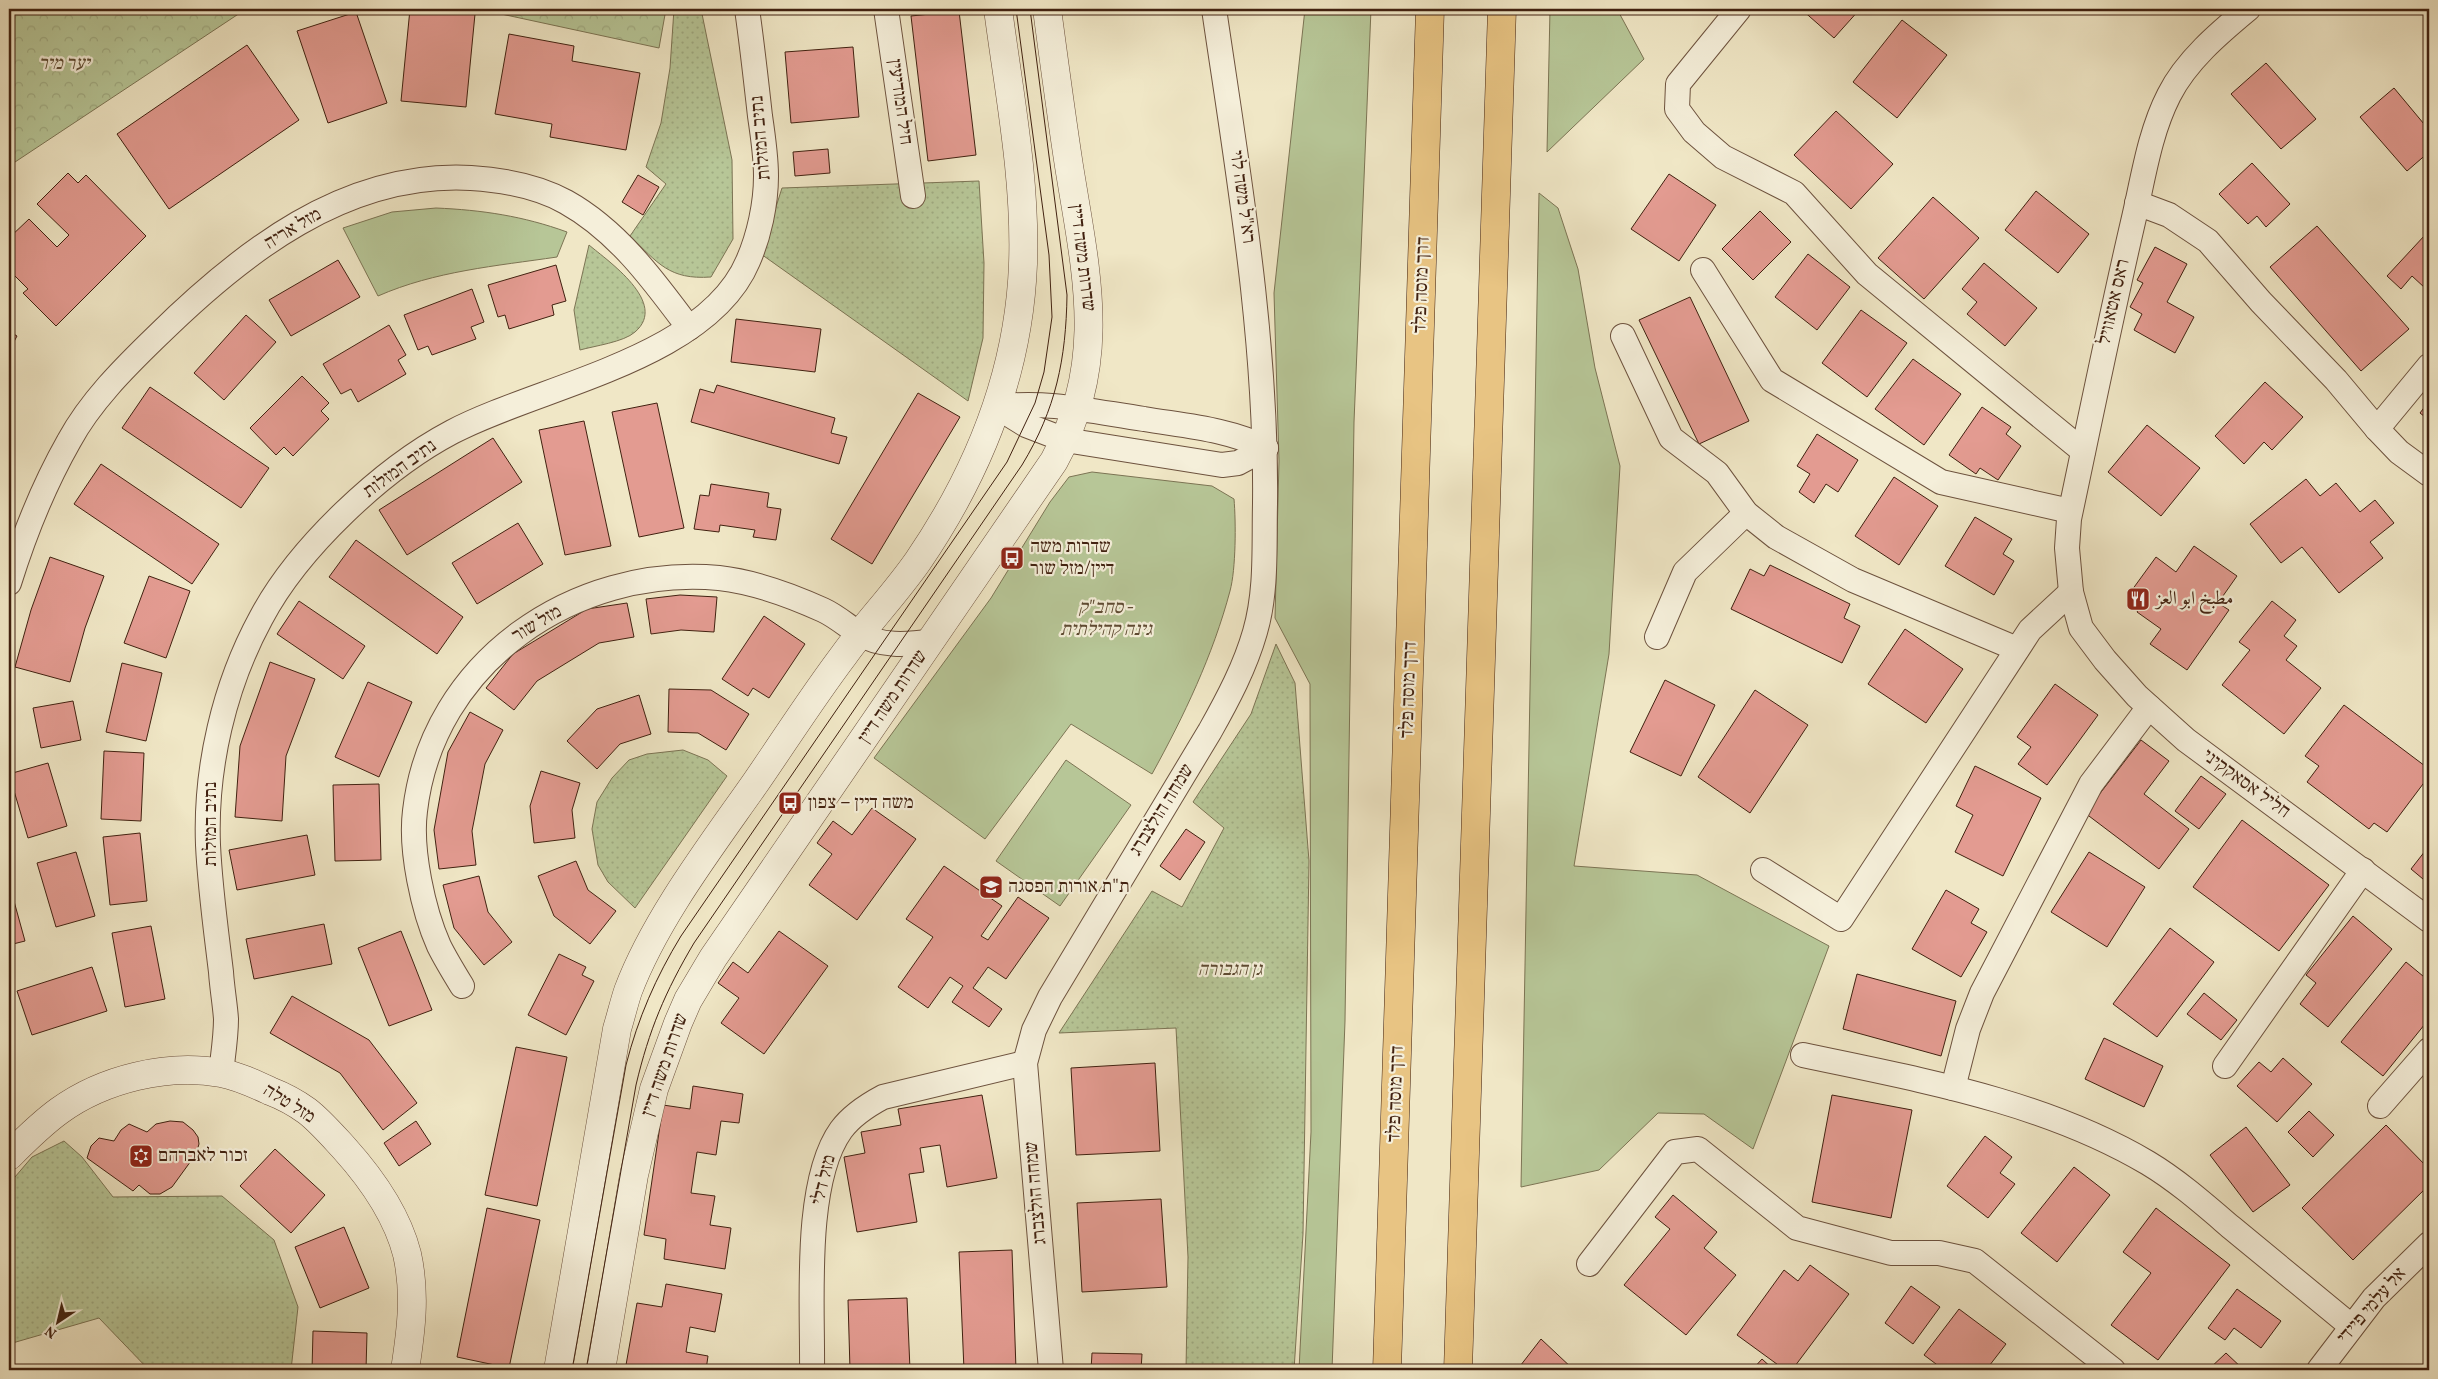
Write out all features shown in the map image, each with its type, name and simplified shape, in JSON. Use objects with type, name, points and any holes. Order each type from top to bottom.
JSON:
[{"type":"highway","name":"דרך מוסה פלד","points":[[1387,1370],[1430,9]]},
{"type":"highway","points":[[1458,1370],[1502,9]]},
{"type":"street","name":"נתיב המזלות","points":[[221,1073],[226,1018],[208,846],[208,795],[215,752],[226,707],[247,647],[262,616],[291,573],[324,534],[358,500],[402,465],[450,433],[503,408],[628,361],[689,328],[719,305],[737,284],[749,260],[763,205],[766,177],[747,9]]},
{"type":"street","name":"חיל המודיעין","points":[[886,9],[913,196]]},
{"type":"street","points":[[558,1370],[617,1029],[629,990],[643,958],[684,887],[860,634],[917,561],[947,514],[972,469],[997,407],[1010,363],[1018,312],[1023,267],[1024,220],[998,9]]},
{"type":"street","name":"שדרות משה דיין","points":[[601,1370],[644,1130],[665,1055],[688,1000],[713,958],[1054,461],[1065,440],[1077,409],[1086,357],[1090,300],[1046,9]]},
{"type":"street","name":"רא\"ל משה לוי","points":[[1214,9],[1249,250],[1261,387]]},
{"type":"street","points":[[1739,9],[1678,84],[1677,109],[1694,132],[1722,157],[1794,193],[1867,274],[2083,451]]},
{"type":"street","name":"ראס אטאוויל","points":[[2081,628],[2071,592],[2067,548],[2070,511],[2117,286],[2156,126],[2169,94],[2189,66],[2224,29],[2248,9]]},
{"type":"street","name":"מזל אריה","points":[[9,583],[42,495],[69,440],[102,394],[189,304],[234,267],[319,211],[358,195],[397,183],[447,177],[494,180],[532,188],[564,201],[590,217],[612,236],[661,289],[689,328]]},
{"type":"street","points":[[2137,203],[2169,215],[2208,241],[2261,302],[2336,380],[2378,430],[2399,452],[2429,474]]},
{"type":"street","points":[[1703,270],[1772,380],[1941,482],[2070,511]]},
{"type":"street","points":[[1623,336],[1671,438],[1717,473],[1746,513],[1776,537],[1852,580],[2017,649]]},
{"type":"street","points":[[2378,430],[2429,366]]},
{"type":"street","name":"שמחה הולצברג","points":[[1051,1370],[1024,1063],[1034,1030],[1050,997],[1210,731],[1246,660],[1256,630],[1264,562],[1266,448],[1261,387]]},
{"type":"street","points":[[997,407],[1035,403],[1077,409],[1224,432],[1266,448]]},
{"type":"street","points":[[997,407],[1026,426],[1065,440],[1222,465],[1238,462],[1266,448]]},
{"type":"street","points":[[1657,637],[1686,572],[1746,513]]},
{"type":"street","name":"מזל שור","points":[[462,986],[439,946],[428,915],[419,876],[414,813],[420,782],[441,721],[463,688],[499,649],[524,628],[586,596],[632,584],[675,578],[717,578],[781,592],[825,611],[860,634],[882,642],[898,644],[932,641]]},
{"type":"street","points":[[1763,870],[1841,920],[2030,630],[2071,592]]},
{"type":"street","name":"חליל אסאקקיני","points":[[2081,628],[2105,660],[2149,707],[2186,740],[2429,920]]},
{"type":"street","points":[[1953,1088],[1968,1029],[1982,993],[2092,784],[2149,707]]},
{"type":"street","points":[[2225,1066],[2363,870]]},
{"type":"street","points":[[2380,1106],[2429,1050]]},
{"type":"street","points":[[1803,1055],[1953,1088],[2033,1112],[2094,1136],[2148,1163],[2192,1195],[2351,1326]]},
{"type":"street","name":"מזל דלי","points":[[812,1370],[813,1232],[824,1164],[841,1130],[863,1108],[883,1096],[1024,1063]]},
{"type":"street","name":"מזל טלה","points":[[9,1156],[60,1110],[86,1095],[120,1081],[174,1072],[221,1073],[250,1081],[306,1110],[355,1160],[398,1226],[407,1254],[412,1286],[412,1328],[405,1370]]},
{"type":"street","points":[[1589,1264],[1675,1152],[1698,1149],[1797,1228],[1891,1253],[1939,1252],[1974,1261],[2114,1370]]},
{"type":"street","name":"אל עלמי פיידי","points":[[2319,1370],[2374,1298],[2429,1244]]},
{"type":"green space","name":"יער מיר","points":[[9,9],[246,9],[9,166]]},
{"type":"green space","points":[[478,9],[666,9],[659,48]]},
{"type":"green space","points":[[674,9],[701,9],[732,160],[733,239],[711,277],[685,276],[665,268],[630,236],[666,184],[646,167],[661,123],[670,68]]},
{"type":"green space","points":[[1305,9],[1371,9],[1354,422],[1345,1021],[1332,1370],[1299,1370],[1311,1132],[1310,684],[1275,618],[1279,461],[1274,293]]},
{"type":"green space","points":[[1550,9],[1617,9],[1644,59],[1547,152]]},
{"type":"green space","points":[[979,181],[984,263],[983,338],[968,401],[761,254],[782,188]]},
{"type":"green space","points":[[1539,193],[1558,208],[1578,269],[1595,368],[1620,466],[1609,654],[1574,866],[1697,875],[1829,946],[1753,1149],[1704,1114],[1658,1113],[1599,1170],[1521,1187]]},
{"type":"green space","points":[[436,208],[470,210],[502,215],[551,226],[567,232],[557,257],[466,270],[421,281],[378,296],[343,228],[392,212]]},
{"type":"green space","points":[[589,245],[609,261],[632,284],[645,308],[644,321],[635,332],[624,338],[580,350],[574,310]]},
{"type":"green space","name":"סחב\"ק - גינה קהילתית","points":[[1092,472],[1212,486],[1234,499],[1234,558],[1230,591],[1197,685],[1152,774],[1071,724],[985,839],[874,758],[991,598],[1050,502],[1069,477]]},
{"type":"green space","name":"גן הגבורה","points":[[1276,644],[1295,683],[1309,861],[1303,1234],[1294,1370],[1186,1370],[1188,1257],[1176,1028],[1059,1033],[1152,891],[1182,907],[1224,828],[1193,802],[1251,714]]},
{"type":"green space","points":[[683,750],[708,760],[727,776],[635,908],[608,882],[598,865],[592,829],[597,802],[612,778],[629,760],[647,754]]},
{"type":"green space","points":[[1066,760],[1131,805],[1060,906],[996,861]]},
{"type":"green space","points":[[64,1141],[82,1157],[113,1197],[222,1196],[274,1240],[298,1307],[291,1370],[149,1370],[99,1318],[9,1344],[9,1184],[32,1157]]},
{"type":"building","points":[[410,9],[475,14],[466,107],[401,101]]},
{"type":"building","points":[[1801,9],[1860,9],[1834,38]]},
{"type":"building","points":[[959,11],[976,155],[928,161],[911,16]]},
{"type":"building","points":[[356,12],[387,103],[328,123],[297,31]]},
{"type":"building","points":[[1902,20],[1947,55],[1897,118],[1853,82]]},
{"type":"building","points":[[509,34],[574,46],[572,61],[640,73],[626,150],[550,137],[552,124],[495,114]]},
{"type":"building","points":[[247,45],[299,120],[169,209],[117,134]]},
{"type":"building","points":[[853,47],[859,117],[791,123],[785,52]]},
{"type":"building","points":[[2266,63],[2316,119],[2281,149],[2231,94]]},
{"type":"building","points":[[2394,88],[2429,130],[2429,152],[2407,171],[2360,117]]},
{"type":"building","points":[[1836,111],[1893,164],[1851,209],[1794,155]]},
{"type":"building","points":[[828,149],[830,173],[795,176],[793,152]]},
{"type":"building","points":[[2252,163],[2290,204],[2266,227],[2257,216],[2248,224],[2219,194]]},
{"type":"building","points":[[68,173],[78,183],[86,175],[146,236],[56,326],[23,293],[28,289],[9,270],[9,238],[29,219],[57,247],[69,235],[37,204]]},
{"type":"building","points":[[1669,174],[1716,205],[1679,261],[1631,229]]},
{"type":"building","points":[[638,175],[659,187],[643,215],[622,202]]},
{"type":"building","points":[[2036,191],[2089,234],[2058,273],[2005,230]]},
{"type":"building","points":[[1933,197],[1979,238],[1924,299],[1878,258]]},
{"type":"building","points":[[1760,211],[1791,242],[1753,280],[1722,249]]},
{"type":"building","points":[[2317,226],[2409,329],[2361,371],[2270,267]]},
{"type":"building","points":[[2425,235],[2429,239],[2429,284],[2425,288],[2412,276],[2401,289],[2387,276]]},
{"type":"building","points":[[2155,247],[2187,264],[2167,302],[2194,317],[2175,353],[2134,330],[2142,314],[2130,307],[2143,283],[2137,280]]},
{"type":"building","points":[[1808,254],[1850,287],[1817,330],[1775,297]]},
{"type":"building","points":[[338,260],[360,297],[291,336],[269,300]]},
{"type":"building","points":[[1984,263],[2037,308],[2005,346],[1967,314],[1977,302],[1962,289]]},
{"type":"building","points":[[556,265],[566,301],[552,305],[554,315],[509,329],[505,315],[498,317],[488,285]]},
{"type":"building","points":[[472,289],[484,322],[471,327],[476,339],[432,355],[428,346],[418,350],[404,315]]},
{"type":"building","points":[[1690,297],[1749,421],[1699,444],[1639,320]]},
{"type":"building","points":[[1861,310],[1907,343],[1867,397],[1822,363]]},
{"type":"building","points":[[246,315],[276,342],[224,400],[194,373]]},
{"type":"building","points":[[736,319],[821,329],[815,372],[731,362]]},
{"type":"building","points":[[389,325],[406,355],[398,360],[406,374],[358,402],[351,389],[341,394],[323,364]]},
{"type":"building","points":[[9,331],[17,336],[9,351]]},
{"type":"building","points":[[1913,359],[1961,394],[1924,445],[1875,409]]},
{"type":"building","points":[[302,376],[329,403],[321,411],[329,419],[293,456],[284,447],[276,455],[250,428]]},
{"type":"building","points":[[2265,382],[2303,417],[2272,450],[2264,442],[2244,464],[2215,436]]},
{"type":"building","points":[[717,385],[835,418],[831,433],[847,437],[839,464],[691,422],[700,389],[714,393]]},
{"type":"building","points":[[150,387],[269,468],[241,508],[122,428]]},
{"type":"building","points":[[918,393],[960,417],[872,564],[831,539]]},
{"type":"building","points":[[2429,401],[2429,420],[2420,413]]},
{"type":"building","points":[[657,403],[684,528],[639,537],[612,412]]},
{"type":"building","points":[[1982,407],[2011,427],[2006,434],[2021,446],[1998,480],[1980,468],[1976,474],[1949,455]]},
{"type":"building","points":[[584,421],[611,546],[565,555],[539,430]]},
{"type":"building","points":[[2147,425],[2200,468],[2161,516],[2108,472]]},
{"type":"building","points":[[1817,434],[1858,460],[1838,492],[1826,484],[1814,503],[1799,492],[1810,474],[1797,466]]},
{"type":"building","points":[[493,438],[522,482],[407,555],[379,510]]},
{"type":"building","points":[[101,464],[219,544],[192,584],[74,504]]},
{"type":"building","points":[[1894,477],[1938,506],[1899,565],[1855,536]]},
{"type":"building","points":[[2306,479],[2320,496],[2336,483],[2360,512],[2375,500],[2394,523],[2370,542],[2383,558],[2339,593],[2302,547],[2281,563],[2250,524]]},
{"type":"building","points":[[711,484],[769,493],[767,507],[781,509],[776,540],[753,537],[755,530],[720,525],[719,532],[694,529],[700,495],[709,496]]},
{"type":"building","points":[[1975,517],[2012,539],[2003,554],[2014,561],[1994,595],[1945,566]]},
{"type":"building","points":[[518,523],[543,564],[477,604],[452,563]]},
{"type":"building","points":[[356,540],[463,617],[437,654],[329,577]]},
{"type":"building","points":[[2194,546],[2237,576],[2218,603],[2229,610],[2187,670],[2150,644],[2161,629],[2137,612],[2145,600],[2132,590],[2156,557],[2176,572]]},
{"type":"building","points":[[50,557],[104,576],[85,628],[70,682],[15,667],[31,610]]},
{"type":"building","points":[[1770,565],[1850,604],[1844,618],[1860,626],[1842,663],[1731,609],[1750,569],[1764,576]]},
{"type":"building","points":[[149,576],[190,591],[166,658],[124,643]]},
{"type":"building","points":[[680,595],[717,597],[714,632],[681,630],[651,634],[646,599]]},
{"type":"building","points":[[299,601],[365,646],[343,679],[277,634]]},
{"type":"building","points":[[2272,601],[2296,620],[2284,636],[2297,646],[2286,660],[2321,688],[2284,734],[2222,685],[2250,650],[2239,642]]},
{"type":"building","points":[[627,603],[634,637],[599,643],[537,681],[514,710],[486,688],[513,654],[587,609]]},
{"type":"building","points":[[764,616],[805,644],[769,698],[753,688],[748,696],[722,679]]},
{"type":"building","points":[[1905,629],[1963,669],[1926,723],[1868,684]]},
{"type":"building","points":[[270,662],[315,679],[286,756],[282,821],[235,817],[240,746]]},
{"type":"building","points":[[122,663],[162,673],[146,741],[106,732]]},
{"type":"building","points":[[1665,680],[1715,705],[1681,776],[1630,752]]},
{"type":"building","points":[[368,682],[412,702],[379,777],[335,757]]},
{"type":"building","points":[[2055,684],[2098,715],[2047,785],[2018,764],[2031,747],[2017,737]]},
{"type":"building","points":[[669,689],[711,690],[749,714],[726,750],[698,733],[668,732]]},
{"type":"building","points":[[1755,690],[1808,725],[1750,813],[1698,777]]},
{"type":"building","points":[[639,695],[651,734],[620,744],[597,769],[567,741],[597,709]]},
{"type":"building","points":[[73,701],[81,740],[41,748],[33,708]]},
{"type":"building","points":[[2344,705],[2429,769],[2429,776],[2387,832],[2374,823],[2369,829],[2307,782],[2319,766],[2305,756]]},
{"type":"building","points":[[470,712],[503,730],[485,764],[472,831],[476,865],[439,869],[434,830],[448,752]]},
{"type":"building","points":[[2141,740],[2169,761],[2144,794],[2189,829],[2159,869],[2085,813]]},
{"type":"building","points":[[104,751],[144,753],[141,821],[101,819]]},
{"type":"building","points":[[48,763],[67,826],[28,838],[9,774]]},
{"type":"building","points":[[1975,766],[2041,798],[2003,876],[1955,852],[1973,815],[1956,806]]},
{"type":"building","points":[[541,771],[580,783],[572,810],[575,838],[534,843],[530,806]]},
{"type":"building","points":[[2201,776],[2226,794],[2199,829],[2175,811]]},
{"type":"building","points":[[379,784],[381,860],[335,861],[333,785]]},
{"type":"building","points":[[872,808],[916,839],[857,920],[809,885],[832,854],[817,843],[833,821],[852,835]]},
{"type":"building","points":[[2242,820],[2329,885],[2279,951],[2193,887]]},
{"type":"building","points":[[1186,829],[1205,842],[1180,880],[1160,866]]},
{"type":"building","points":[[140,833],[147,901],[110,905],[103,837]]},
{"type":"building","points":[[307,835],[315,875],[237,890],[229,850]]},
{"type":"building","points":[[2429,846],[2429,884],[2411,869]]},
{"type":"building","points":[[76,852],[95,916],[56,927],[37,863]]},
{"type":"building","points":[[2089,852],[2145,887],[2107,947],[2051,912]]},
{"type":"building","points":[[576,861],[588,890],[616,911],[590,944],[554,916],[538,876]]},
{"type":"building","points":[[944,866],[1002,906],[981,936],[988,940],[1018,897],[1049,918],[1006,979],[988,967],[973,988],[1002,1009],[989,1027],[952,1002],[963,986],[950,977],[928,1008],[898,987],[933,937],[906,919]]},
{"type":"building","points":[[479,876],[488,912],[512,942],[484,965],[454,928],[443,885]]},
{"type":"building","points":[[9,883],[25,941],[9,945]]},
{"type":"building","points":[[1946,890],[1979,909],[1971,923],[1987,932],[1961,977],[1912,949]]},
{"type":"building","points":[[2353,916],[2392,949],[2328,1027],[2300,1004],[2316,983],[2306,975]]},
{"type":"building","points":[[324,924],[332,964],[254,979],[246,939]]},
{"type":"building","points":[[151,926],[165,999],[125,1007],[112,933]]},
{"type":"building","points":[[2170,928],[2214,962],[2157,1037],[2113,1004]]},
{"type":"building","points":[[401,931],[432,1010],[389,1026],[358,948]]},
{"type":"building","points":[[779,931],[828,966],[764,1054],[721,1023],[739,998],[718,983],[733,962],[748,973]]},
{"type":"building","points":[[559,954],[586,967],[582,975],[594,981],[566,1035],[528,1015]]},
{"type":"building","points":[[2406,962],[2429,981],[2429,1019],[2383,1076],[2341,1042]]},
{"type":"building","points":[[92,967],[107,1011],[32,1035],[17,991]]},
{"type":"building","points":[[1857,974],[1956,1001],[1941,1056],[1843,1029]]},
{"type":"building","points":[[2204,993],[2237,1020],[2221,1040],[2187,1014]]},
{"type":"building","points":[[292,996],[369,1040],[417,1103],[383,1130],[340,1073],[270,1033]]},
{"type":"building","points":[[2104,1038],[2163,1066],[2144,1107],[2085,1079]]},
{"type":"building","points":[[516,1047],[567,1057],[537,1206],[485,1195]]},
{"type":"building","points":[[2283,1058],[2312,1084],[2277,1122],[2237,1086],[2259,1062],[2271,1072]]},
{"type":"building","points":[[1155,1063],[1160,1151],[1076,1155],[1071,1068]]},
{"type":"building","points":[[693,1086],[743,1094],[739,1123],[721,1121],[716,1155],[697,1152],[691,1193],[715,1196],[710,1225],[731,1228],[725,1269],[664,1259],[666,1239],[644,1235],[663,1105],[690,1109]]},
{"type":"building","points":[[982,1095],[997,1178],[947,1187],[940,1145],[920,1148],[924,1172],[909,1174],[917,1222],[857,1232],[844,1157],[865,1153],[861,1132],[901,1125],[898,1109]]},
{"type":"building","points":[[1832,1095],[1912,1110],[1891,1218],[1812,1202]]},
{"type":"building","points":[[2309,1111],[2334,1135],[2313,1157],[2288,1132]]},
{"type":"building","name":"זכור לאברהם","points":[[170,1121],[183,1122],[193,1130],[198,1137],[199,1144],[196,1154],[172,1187],[160,1194],[150,1194],[139,1185],[133,1191],[87,1158],[91,1146],[99,1138],[114,1141],[121,1130],[129,1124],[147,1132],[156,1124]]},
{"type":"building","points":[[416,1121],[431,1144],[399,1166],[384,1143]]},
{"type":"building","points":[[2386,1125],[2429,1169],[2429,1185],[2353,1260],[2302,1208]]},
{"type":"building","points":[[2246,1127],[2290,1185],[2253,1212],[2210,1155]]},
{"type":"building","points":[[1985,1136],[2012,1157],[2000,1173],[2015,1184],[1988,1218],[1947,1186]]},
{"type":"building","points":[[275,1149],[325,1195],[291,1233],[240,1186]]},
{"type":"building","points":[[2074,1167],[2110,1195],[2057,1262],[2021,1233]]},
{"type":"building","points":[[1673,1195],[1717,1232],[1704,1248],[1736,1275],[1686,1335],[1624,1285],[1670,1229],[1655,1217]]},
{"type":"building","points":[[1161,1199],[1167,1287],[1082,1292],[1077,1203]]},
{"type":"building","points":[[487,1208],[540,1220],[509,1368],[457,1357]]},
{"type":"building","points":[[2156,1208],[2230,1265],[2158,1360],[2111,1325],[2151,1273],[2123,1252]]},
{"type":"building","points":[[344,1227],[369,1288],[320,1308],[295,1247]]},
{"type":"building","points":[[1012,1250],[1016,1370],[964,1370],[959,1252]]},
{"type":"building","points":[[1810,1265],[1849,1294],[1792,1370],[1785,1370],[1737,1335],[1784,1270],[1798,1281]]},
{"type":"building","points":[[666,1284],[722,1294],[715,1332],[690,1327],[686,1352],[708,1356],[706,1370],[655,1370],[626,1365],[637,1303],[662,1307]]},
{"type":"building","points":[[1911,1286],[1940,1307],[1913,1344],[1885,1323]]},
{"type":"building","points":[[2237,1289],[2281,1321],[2261,1348],[2234,1328],[2225,1340],[2208,1328]]},
{"type":"building","points":[[907,1298],[910,1370],[850,1370],[848,1300]]},
{"type":"building","points":[[1959,1309],[2006,1344],[1986,1370],[1944,1370],[1924,1355]]},
{"type":"building","points":[[313,1331],[367,1333],[366,1370],[312,1370]]},
{"type":"building","points":[[1541,1339],[1574,1370],[1517,1370]]},
{"type":"building","points":[[1092,1353],[1142,1354],[1141,1370],[1091,1370]]},
{"type":"building","points":[[2226,1353],[2244,1370],[2208,1370]]},
{"type":"building","points":[[1762,1359],[1774,1370],[1752,1370]]},
{"type":"tram line","points":[[572,1370],[626,1065],[642,1014],[656,982],[681,936],[1007,462],[1035,403],[1044,372],[1052,317],[1049,255],[1016,9]]},
{"type":"tram line","points":[[586,1370],[636,1085],[646,1046],[666,995],[694,943],[1022,465],[1034,444],[1051,403],[1061,362],[1067,295],[1030,9]]},
{"type":"place","name":"שדרות משה דיין/מזל שור","points":[[1012,558]]},
{"type":"place","name":"مطبخ ابو العز","points":[[2138,599]]},
{"type":"place","name":"משה דיין – צפון","points":[[790,803]]},
{"type":"place","name":"ת\"ת אורות הפסגה","points":[[991,887]]},
{"type":"place","name":"זכור לאברהם","points":[[141,1156]]}]
